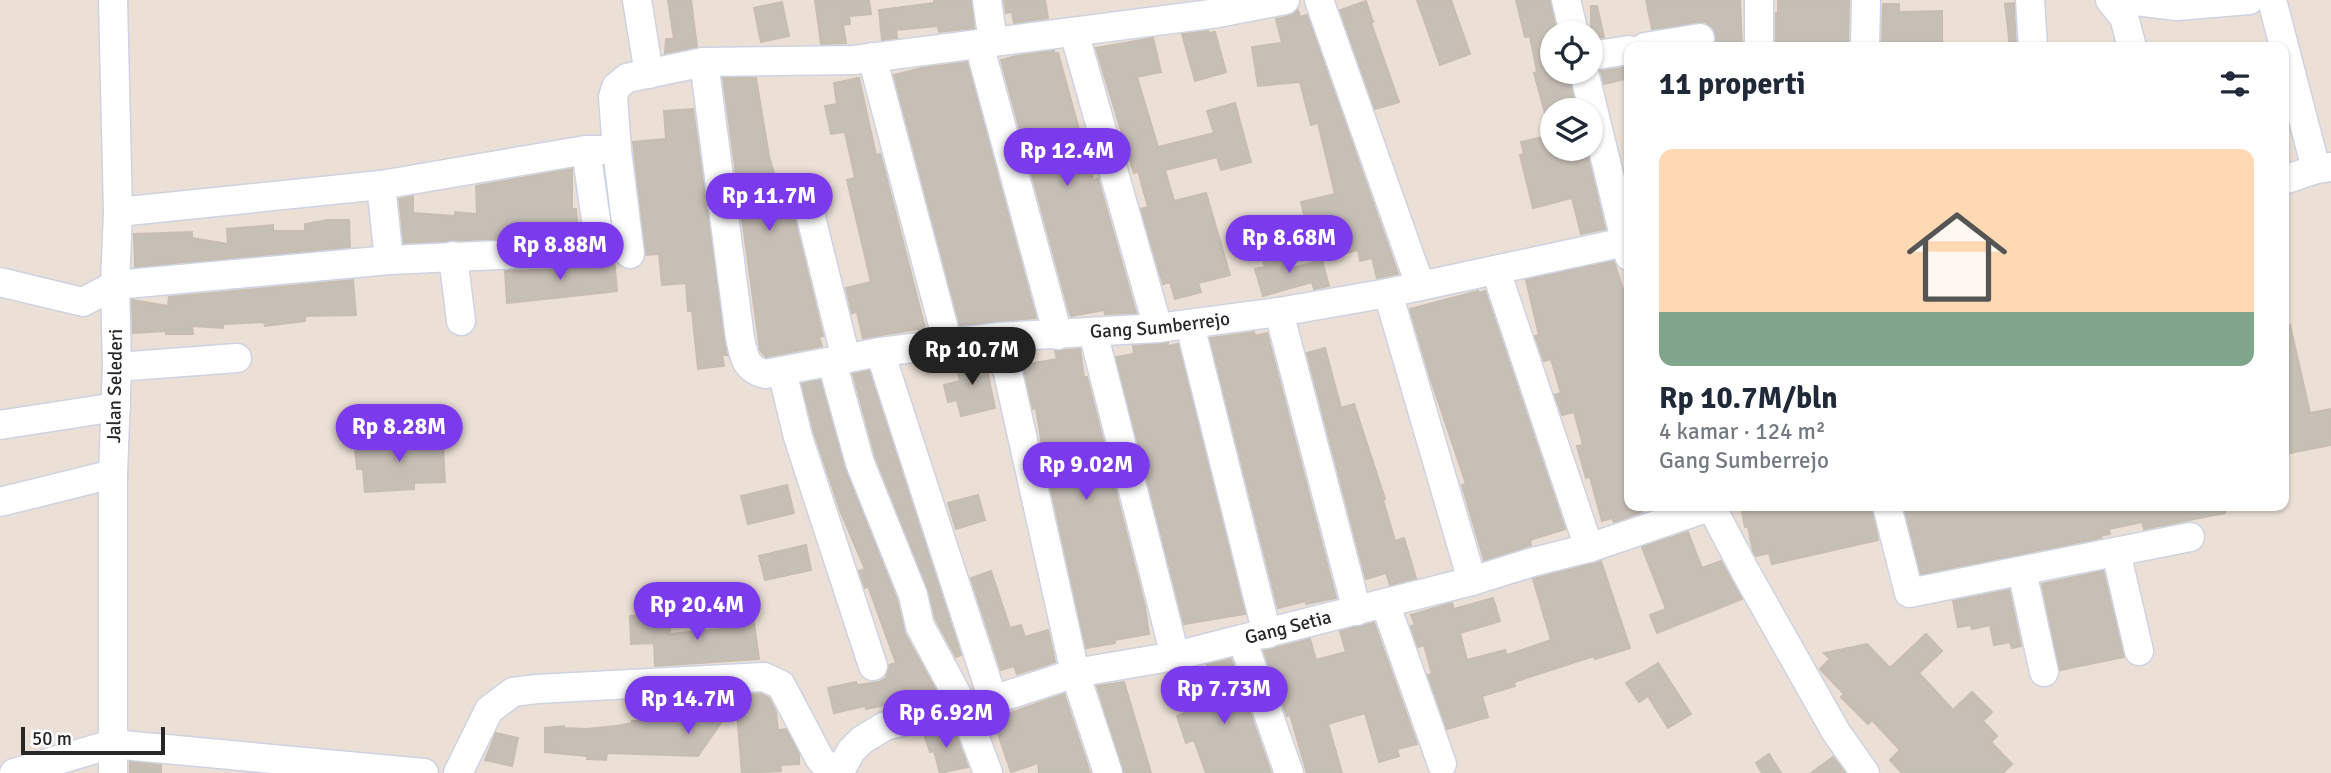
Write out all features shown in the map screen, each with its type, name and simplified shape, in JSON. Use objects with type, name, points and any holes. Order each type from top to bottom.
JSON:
[{"type":"street","name":"Jalan Selederi","points":[[113,0],[118,212],[113,474],[113,773]]},
{"type":"street","points":[[636,0],[649,74]]},
{"type":"street","points":[[986,0],[986,43],[1058,335]]},
{"type":"street","points":[[630,254],[613,97],[616,87],[627,78],[704,62],[872,57],[1074,32],[1161,10],[1218,13],[1285,0]]},
{"type":"street","points":[[1319,0],[1420,285]]},
{"type":"street","points":[[1566,0],[1571,21]]},
{"type":"street","points":[[1759,0],[1759,42]]},
{"type":"street","points":[[1865,42],[1866,0]]},
{"type":"street","points":[[2030,0],[2033,42]]},
{"type":"street","points":[[2110,0],[2124,17],[2131,42]]},
{"type":"street","points":[[2128,0],[2177,6],[2249,0]]},
{"type":"street","points":[[2272,0],[2285,42]]},
{"type":"street","points":[[1074,32],[1158,328]]},
{"type":"street","points":[[1676,42],[1700,38]]},
{"type":"street","points":[[1603,54],[1624,51]]},
{"type":"street","points":[[2289,56],[2323,168],[2289,178]]},
{"type":"street","points":[[872,57],[948,344]]},
{"type":"street","name":"Gang Sumberrejo","points":[[704,62],[745,362],[754,371],[765,374],[880,352],[1000,337],[1190,325],[1279,312],[1624,250]]},
{"type":"street","points":[[1587,84],[1624,237]]},
{"type":"street","points":[[118,212],[381,185],[586,150],[617,149]]},
{"type":"street","points":[[0,282],[83,302],[115,285],[389,260],[587,251],[599,242],[599,232],[586,150]]},
{"type":"street","points":[[381,185],[389,260]]},
{"type":"street","points":[[810,213],[860,463],[913,595],[920,626],[963,706],[988,773]]},
{"type":"street","points":[[453,257],[461,321]]},
{"type":"street","points":[[1496,271],[1589,548]]},
{"type":"street","points":[[1388,293],[1472,581]]},
{"type":"street","points":[[1279,312],[1357,611]]},
{"type":"street","points":[[1190,325],[1255,636],[1289,773]]},
{"type":"street","points":[[1093,332],[1175,656]]},
{"type":"street","points":[[1000,337],[1075,673],[1108,773]]},
{"type":"street","points":[[880,352],[993,700]]},
{"type":"street","points":[[117,367],[237,358]]},
{"type":"street","points":[[782,371],[799,437],[873,666]]},
{"type":"street","points":[[0,425],[116,407]]},
{"type":"street","points":[[0,502],[113,474]]},
{"type":"street","name":"Gang Setia","points":[[840,773],[851,751],[862,740],[885,726],[993,700],[1075,673],[1175,656],[1472,581],[1589,548],[1697,511]]},
{"type":"street","points":[[1715,511],[1745,571],[1836,732],[1865,773]]},
{"type":"street","points":[[1888,511],[1909,593],[2190,537]]},
{"type":"street","points":[[2116,552],[2139,651]]},
{"type":"street","points":[[2022,571],[2044,673]]},
{"type":"street","points":[[1385,603],[1442,764]]},
{"type":"street","points":[[458,773],[489,710],[513,692],[764,677],[781,685],[792,701],[803,730],[820,759],[833,773]]},
{"type":"street","points":[[14,773],[112,744],[411,772]]},
{"type":"building","points":[[668,0],[691,0],[697,47],[665,53],[666,39],[674,39]]},
{"type":"building","points":[[815,0],[869,0],[871,14],[849,16],[850,24],[843,25],[846,43],[821,44]]},
{"type":"building","points":[[934,0],[971,0],[974,28],[939,32],[938,26],[896,30],[897,38],[882,40],[879,10],[934,3]]},
{"type":"building","points":[[1004,0],[1045,0],[1048,18],[1014,23],[1012,12],[1006,13]]},
{"type":"building","points":[[1417,0],[1451,0],[1470,54],[1440,65]]},
{"type":"building","points":[[1516,0],[1550,0],[1554,21],[1540,21],[1540,84],[1571,84],[1573,98],[1541,98],[1534,73],[1537,72],[1530,36],[1525,37]]},
{"type":"building","points":[[1646,0],[1740,0],[1742,42],[1714,42],[1716,35],[1712,27],[1705,22],[1652,29]]},
{"type":"building","points":[[1778,0],[1849,0],[1848,42],[1776,42]]},
{"type":"building","points":[[1366,1],[1399,102],[1375,109],[1340,10]]},
{"type":"building","points":[[782,2],[789,36],[761,42],[754,8]]},
{"type":"building","points":[[2014,3],[2016,42],[2009,42],[2005,4]]},
{"type":"building","points":[[1883,4],[1899,4],[1899,12],[1942,11],[1942,42],[1882,42]]},
{"type":"building","points":[[1591,6],[1597,6],[1600,21],[1591,21]]},
{"type":"building","points":[[1298,10],[1300,17],[1307,15],[1398,274],[1377,278],[1372,258],[1360,261],[1358,250],[1316,261],[1301,202],[1335,194],[1318,123],[1311,125],[1300,82],[1258,86],[1252,47],[1282,43],[1276,19],[1289,16]]},
{"type":"building","points":[[1215,32],[1226,72],[1195,81],[1182,34]]},
{"type":"building","points":[[1153,38],[1161,72],[1137,77],[1158,147],[1214,133],[1207,111],[1235,103],[1251,162],[1221,170],[1217,157],[1165,170],[1174,201],[1206,193],[1230,275],[1198,283],[1201,292],[1175,299],[1170,282],[1163,284],[1141,209],[1148,207],[1138,171],[1134,173],[1096,48]]},
{"type":"building","points":[[1054,51],[1054,54],[1058,53],[1093,180],[1098,179],[1136,313],[1105,314],[1104,310],[1071,316],[1069,311],[1001,60]]},
{"type":"building","points":[[967,62],[1036,318],[960,325],[894,75]]},
{"type":"building","points":[[1624,68],[1624,79],[1604,84],[1603,71]]},
{"type":"building","points":[[723,78],[756,78],[769,156],[778,180],[784,211],[794,209],[823,336],[819,337],[822,346],[766,357],[760,350]]},
{"type":"building","points":[[859,78],[876,155],[880,154],[925,328],[863,338],[857,312],[852,313],[846,288],[871,282],[847,180],[855,178],[845,132],[831,134],[825,106],[837,104],[834,83]]},
{"type":"building","points":[[693,109],[727,355],[722,355],[724,366],[698,369],[686,283],[662,285],[659,254],[646,255],[633,142],[666,139],[664,111]]},
{"type":"building","points":[[1540,138],[1540,161],[1589,161],[1605,229],[1581,234],[1572,198],[1533,208],[1520,155],[1524,154],[1521,142]]},
{"type":"building","points":[[572,169],[572,209],[576,209],[578,235],[404,243],[399,199],[413,196],[413,213],[455,216],[455,212],[477,214],[476,186]]},
{"type":"building","points":[[349,220],[350,247],[135,267],[134,234],[192,232],[192,238],[228,244],[227,229],[273,225],[273,231],[305,231],[305,224]]},
{"type":"building","points":[[1285,254],[1289,269],[1322,260],[1329,286],[1314,289],[1312,282],[1263,296],[1255,269],[1265,267],[1263,260]]},
{"type":"building","points":[[614,259],[617,291],[507,303],[505,271],[588,268],[603,260]]},
{"type":"building","points":[[1614,261],[1624,293],[1624,511],[1642,512],[1614,522],[1612,518],[1602,521],[1590,477],[1586,478],[1577,446],[1583,445],[1574,412],[1562,415],[1555,395],[1561,393],[1551,359],[1544,361],[1535,336],[1539,335],[1526,280]]},
{"type":"building","points":[[353,280],[356,315],[305,316],[305,321],[265,326],[264,322],[223,324],[223,328],[192,326],[193,334],[166,334],[166,331],[133,333],[132,300],[168,306],[169,297]]},
{"type":"building","points":[[1485,291],[1565,529],[1530,540],[1531,545],[1484,560],[1462,485],[1466,484],[1410,309]]},
{"type":"building","points":[[2289,325],[2310,413],[2331,409],[2331,445],[2289,453]]},
{"type":"building","points":[[1254,332],[1255,336],[1267,333],[1336,598],[1306,604],[1306,601],[1278,608],[1210,338]]},
{"type":"building","points":[[1168,343],[1168,346],[1178,344],[1245,614],[1184,624],[1116,357],[1134,354],[1133,346]]},
{"type":"building","points":[[1325,348],[1341,408],[1354,404],[1385,499],[1383,500],[1395,541],[1404,538],[1416,578],[1390,585],[1386,573],[1366,579],[1307,353]]},
{"type":"building","points":[[1080,349],[1084,377],[1087,377],[1145,607],[1149,634],[1086,648],[1043,452],[1036,408],[1033,409],[1023,365],[1057,359],[1055,351]]},
{"type":"building","points":[[984,356],[995,408],[961,416],[957,400],[948,402],[944,385],[960,381],[956,361]]},
{"type":"building","points":[[869,371],[961,655],[956,657],[936,620],[928,589],[876,458],[853,374]]},
{"type":"building","points":[[820,380],[845,469],[897,600],[905,634],[939,696],[895,707],[893,703],[834,713],[828,688],[856,682],[857,685],[879,682],[886,678],[889,665],[896,663],[868,586],[865,588],[859,571],[865,569],[841,513],[814,432],[802,384]]},
{"type":"building","points":[[410,437],[411,447],[443,446],[445,482],[414,483],[414,489],[365,492],[363,469],[357,469],[355,448],[362,448],[361,440]]},
{"type":"building","points":[[787,485],[794,513],[748,524],[741,496]]},
{"type":"building","points":[[978,495],[985,520],[956,529],[948,503]]},
{"type":"building","points":[[1872,511],[1878,540],[1772,564],[1769,553],[1756,556],[1753,551],[1742,512]]},
{"type":"building","points":[[1905,511],[2225,511],[2144,529],[2142,522],[2109,529],[2110,534],[2100,536],[2101,538],[1921,574]]},
{"type":"building","points":[[1688,532],[1702,568],[1721,561],[1742,599],[1657,633],[1650,615],[1666,609],[1642,547]]},
{"type":"building","points":[[806,545],[811,570],[765,580],[759,556]]},
{"type":"building","points":[[1601,561],[1630,648],[1595,659],[1594,656],[1514,682],[1515,686],[1482,696],[1488,717],[1447,729],[1428,675],[1432,674],[1424,645],[1418,647],[1411,626],[1415,625],[1411,615],[1452,603],[1454,609],[1493,598],[1500,621],[1460,633],[1467,660],[1505,650],[1507,655],[1551,640],[1533,579]]},
{"type":"building","points":[[991,571],[1010,628],[1021,625],[1025,637],[1048,630],[1055,662],[1017,674],[1014,666],[1001,670],[971,578]]},
{"type":"building","points":[[2103,571],[2124,657],[2060,670],[2042,584]]},
{"type":"building","points":[[2009,590],[2021,646],[2012,648],[2010,642],[1994,645],[1990,625],[1972,629],[1971,625],[1958,627],[1953,601]]},
{"type":"building","points":[[651,615],[651,625],[670,624],[670,634],[731,628],[730,619],[753,616],[759,659],[655,666],[654,643],[631,644],[630,616]]},
{"type":"building","points":[[1374,623],[1417,744],[1397,749],[1399,756],[1379,762],[1365,713],[1328,724],[1342,773],[1307,773],[1290,715],[1287,716],[1264,651],[1310,639],[1316,660],[1346,652],[1340,631]]},
{"type":"building","points":[[1926,634],[1942,651],[1919,673],[1953,710],[1972,692],[1992,712],[1983,721],[1997,736],[1991,742],[2012,764],[2003,773],[1902,773],[1890,760],[1900,750],[1872,720],[1868,724],[1841,697],[1844,694],[1820,669],[1830,659],[1824,653],[1867,644],[1890,668]]},
{"type":"building","points":[[1231,659],[1271,773],[1206,773],[1194,740],[1186,743],[1177,716],[1190,711],[1186,702],[1212,692],[1210,684],[1213,683],[1207,665]]},
{"type":"building","points":[[1658,663],[1691,714],[1668,728],[1648,696],[1639,702],[1626,683]]},
{"type":"building","points":[[1124,682],[1151,773],[1124,773],[1097,686]]},
{"type":"building","points":[[761,694],[769,698],[776,712],[778,730],[786,729],[799,754],[799,764],[780,765],[781,771],[742,773],[736,701],[698,756],[607,753],[606,760],[545,752],[545,728],[564,726],[586,729],[616,726],[632,721],[688,721],[710,697]]},
{"type":"building","points":[[1064,694],[1090,773],[1039,773],[1038,763],[1011,772],[993,719]]},
{"type":"building","points":[[953,727],[968,767],[940,773],[934,751],[930,752],[924,734]]},
{"type":"building","points":[[496,733],[518,738],[512,766],[485,760]]},
{"type":"building","points":[[1769,754],[1781,773],[1762,773],[1756,763]]},
{"type":"building","points":[[1833,757],[1845,773],[1811,773]]},
{"type":"building","points":[[130,762],[161,765],[161,773],[130,773]]}]
